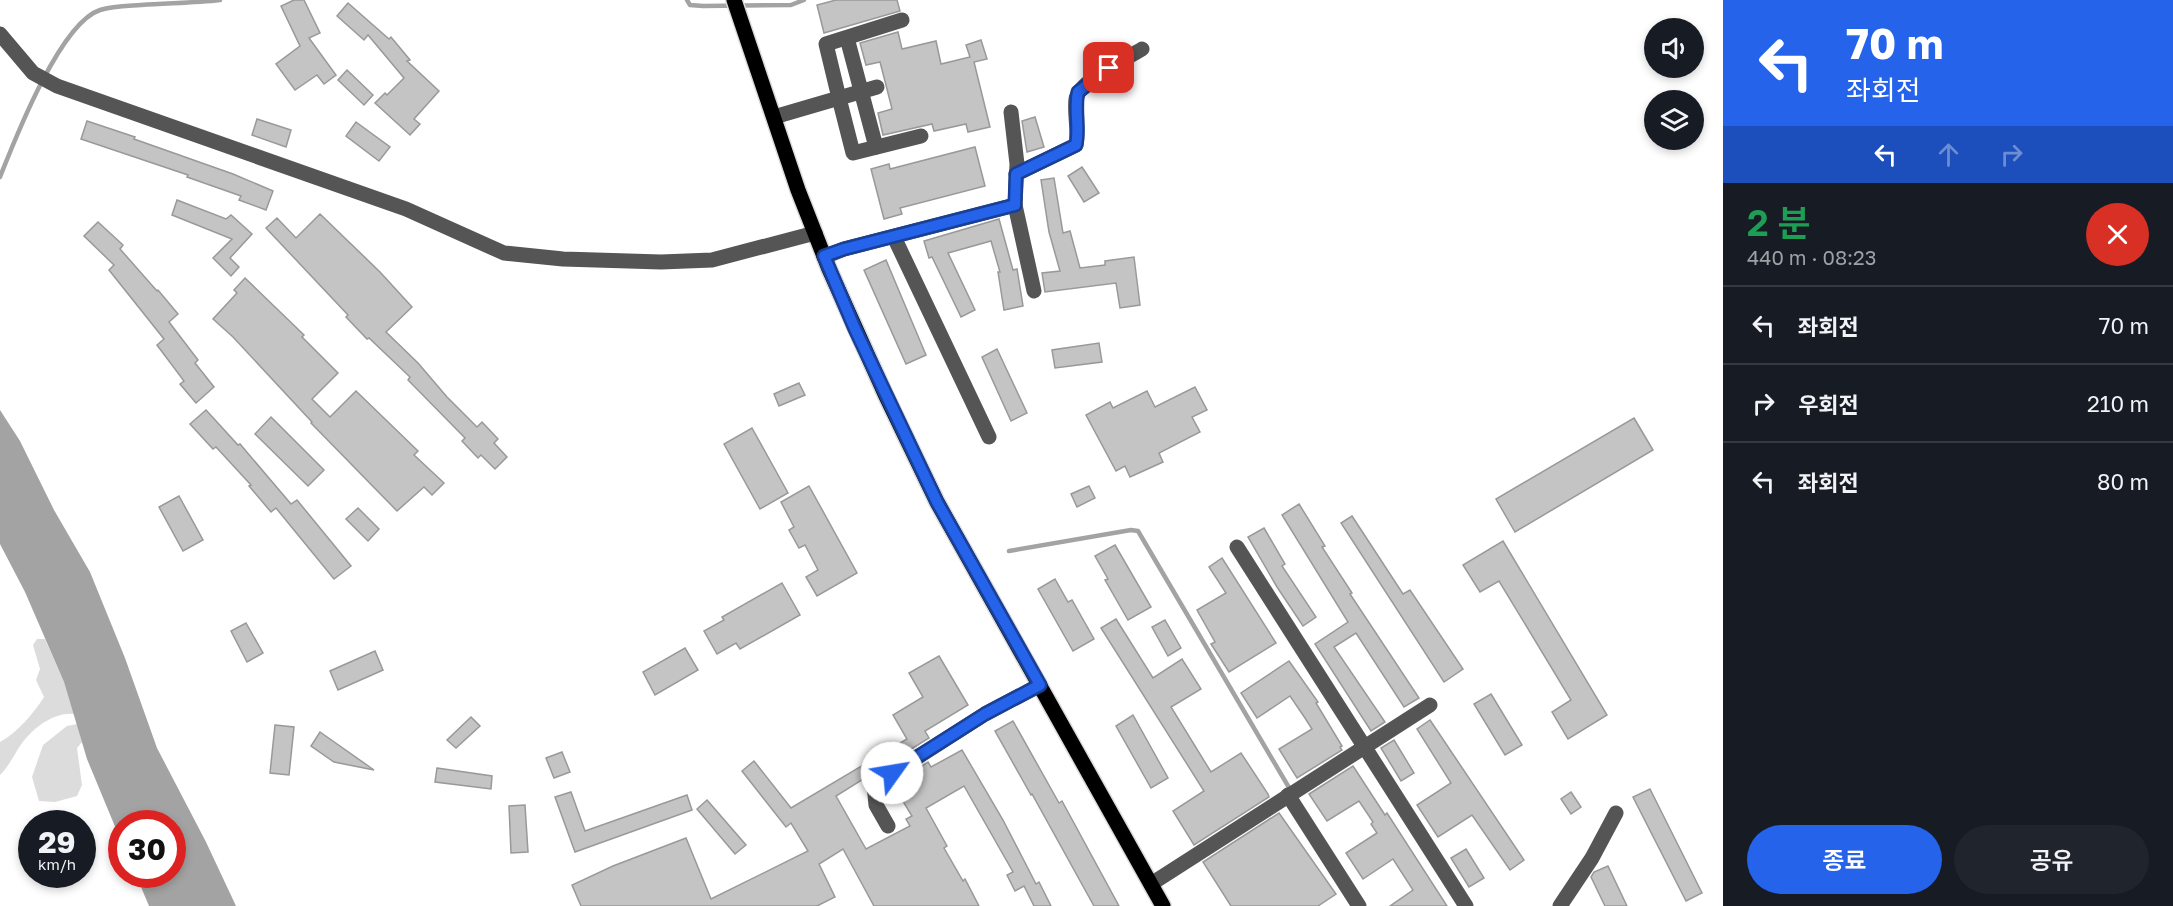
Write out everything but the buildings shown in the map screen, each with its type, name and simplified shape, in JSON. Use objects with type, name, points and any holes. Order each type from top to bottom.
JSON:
[{"type":"main road","points":[[734,0],[798,190],[855,329],[937,502],[1163,906]]},
{"type":"street","points":[[902,21],[826,44],[853,153],[921,135]]},
{"type":"street","points":[[0,34],[33,73],[57,86],[406,209],[504,253],[563,259],[661,262],[712,260],[815,233]]},
{"type":"street","points":[[847,38],[876,147]]},
{"type":"street","points":[[1016,174],[1076,145],[1078,92],[1109,68],[1142,49]]},
{"type":"street","points":[[774,117],[877,87]]},
{"type":"street","points":[[1011,112],[1016,174],[1015,205],[1034,291]]},
{"type":"street","points":[[824,256],[1015,205]]},
{"type":"street","points":[[894,237],[989,437]]},
{"type":"street","points":[[1237,547],[1466,906]]},
{"type":"street","points":[[888,826],[876,805],[874,785],[985,714],[1040,685]]},
{"type":"street","points":[[1151,884],[1430,705]]},
{"type":"street","points":[[1288,795],[1359,906]]},
{"type":"street","points":[[1560,906],[1592,858],[1616,813]]},
{"type":"shaded area","points":[[0,410],[20,441],[54,510],[90,572],[125,658],[157,748],[236,906],[149,906],[141,888],[186,888],[186,810],[108,810],[87,759],[64,682],[25,592],[0,544]]},
{"type":"shaded area","points":[[37,639],[45,639],[64,682],[74,714],[55,717],[37,727],[24,740],[0,775],[0,742],[25,722],[44,697],[36,680],[40,669],[33,645]]},
{"type":"shaded area","points":[[77,724],[82,742],[77,748],[82,785],[77,796],[55,802],[39,801],[32,777],[43,745],[67,726]]},
{"type":"waterway","points":[[0,177],[41,84],[70,36],[85,19],[100,10],[115,7],[220,0]]},
{"type":"waterway","points":[[687,0],[690,5],[703,6],[791,5],[804,0]]},
{"type":"waterway","points":[[1009,551],[1131,530],[1138,531],[1291,791]]},
{"type":"route","points":[[892,773],[985,714],[1040,685],[937,502],[855,329],[824,256],[1015,205],[1016,174],[1076,145],[1078,92],[1109,68]]}]
